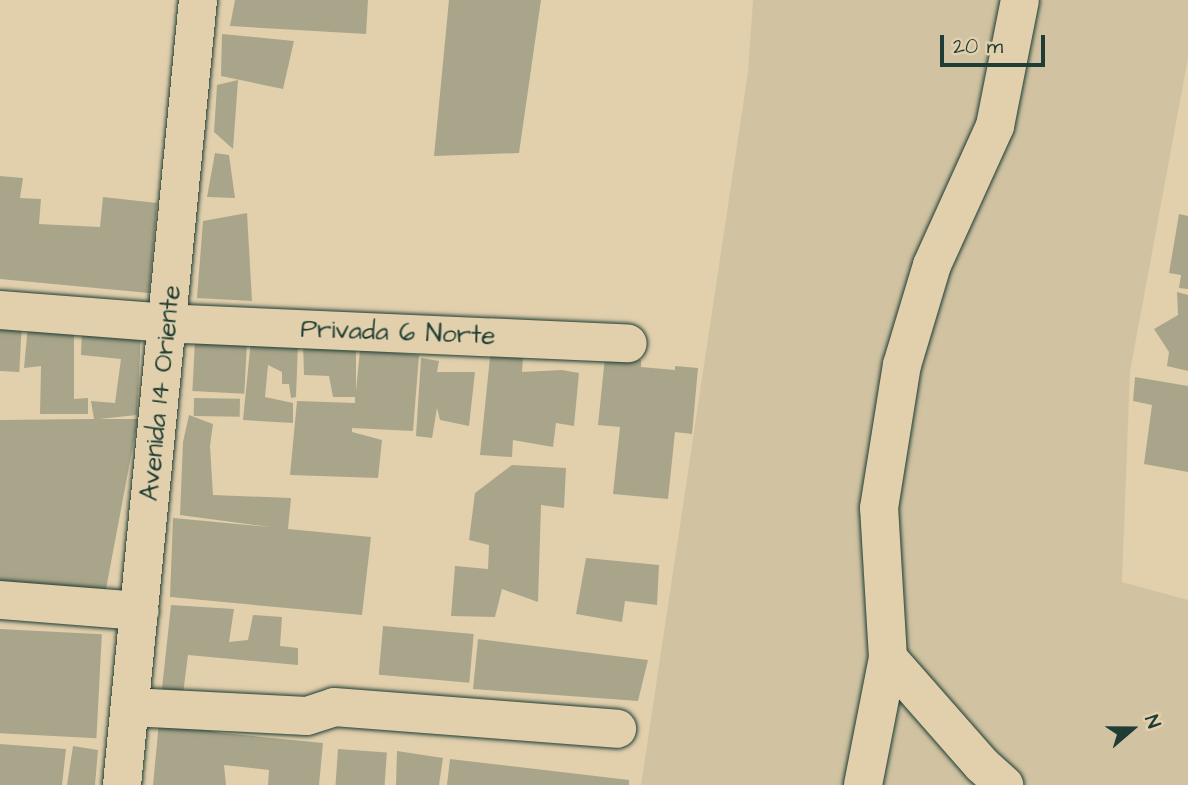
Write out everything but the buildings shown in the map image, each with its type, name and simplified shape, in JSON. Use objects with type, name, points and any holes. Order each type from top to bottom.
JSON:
[{"type":"street","points":[[863,785],[888,658],[879,508],[902,365],[932,265],[995,126],[1020,0]]},
{"type":"street","name":"Avenida 14 Oriente","points":[[122,785],[168,322],[190,1]]},
{"type":"street","name":"Privada 6 Norte","points":[[0,310],[168,322],[628,343]]},
{"type":"street","points":[[0,600],[140,611]]},
{"type":"street","points":[[888,658],[982,765],[1004,785]]},
{"type":"street","points":[[130,708],[307,716],[334,708],[617,729]]},
{"type":"shaded area","points":[[753,0],[1188,0],[1188,58],[1130,372],[1122,582],[1188,600],[1188,785],[641,785],[748,72]]}]
